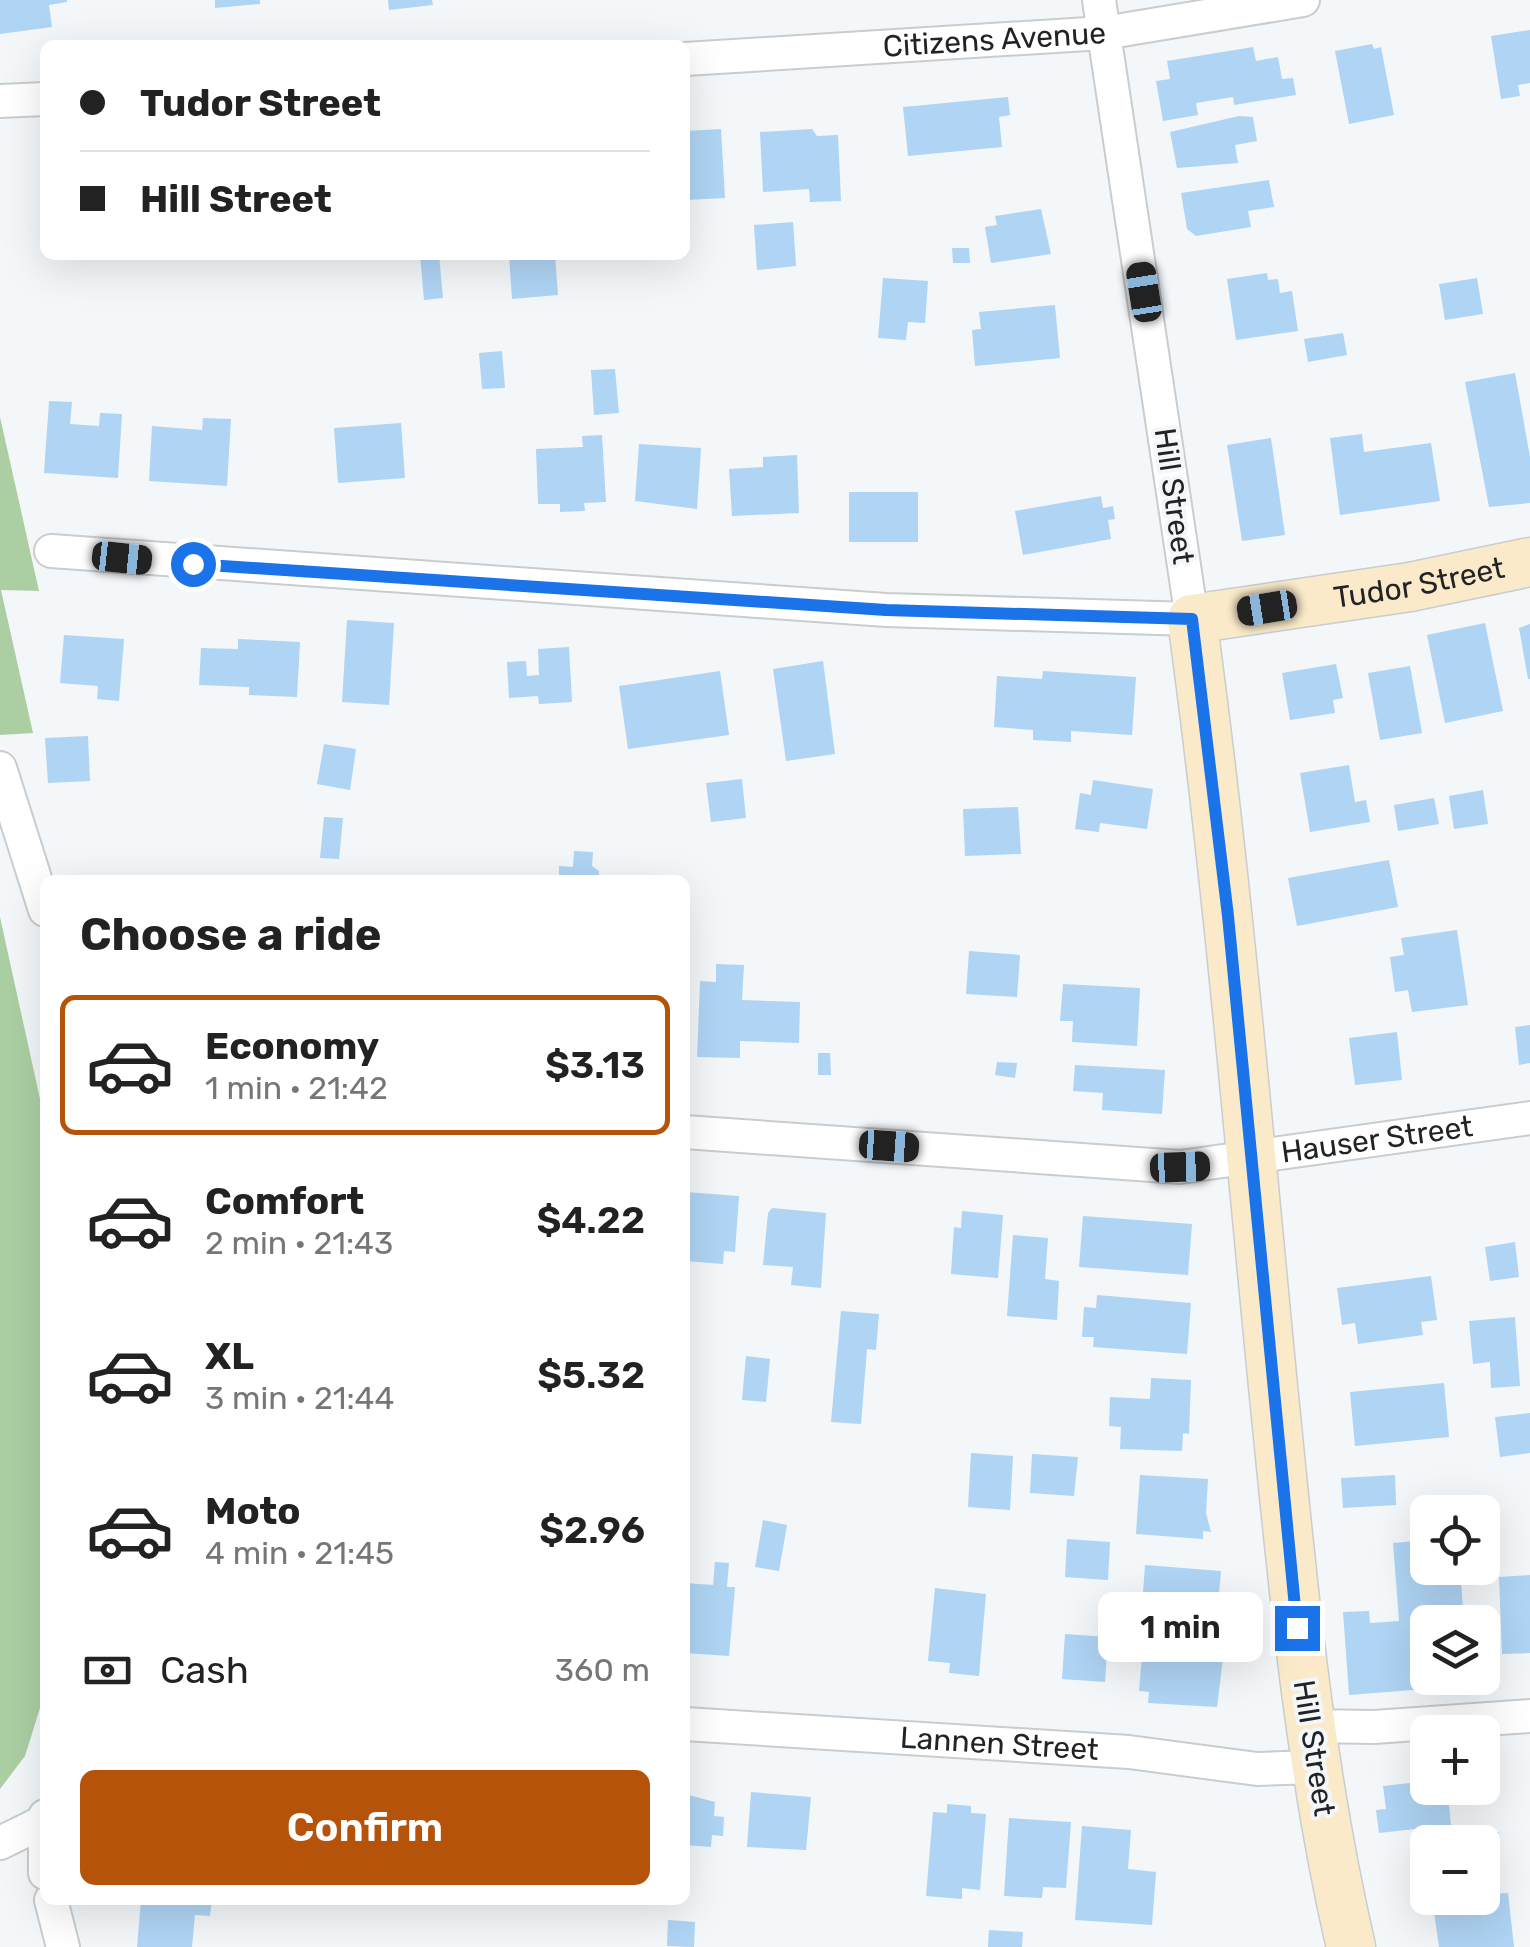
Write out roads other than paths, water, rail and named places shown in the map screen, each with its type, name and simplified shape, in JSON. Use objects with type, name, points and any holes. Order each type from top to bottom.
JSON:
[{"type":"street","name":"Hill Street","points":[[1099,0],[1192,619],[1228,916],[1312,1746],[1352,1947]]},
{"type":"street","name":"Citizens Avenue","points":[[690,59],[1104,33],[1302,0]]},
{"type":"street","points":[[0,102],[40,99]]},
{"type":"street","name":"Tudor Street","points":[[50,551],[886,610],[1192,619],[1410,587],[1530,562]]},
{"type":"street","points":[[0,768],[40,894]]},
{"type":"street","name":"Hauser Street","points":[[690,1132],[1162,1166],[1251,1159],[1530,1118]]},
{"type":"street","name":"Lannen Street","points":[[690,1724],[1129,1752],[1256,1768],[1374,1727],[1530,1716]]},
{"type":"street","points":[[0,1843],[40,1821]]},
{"type":"street","points":[[52,1905],[64,1947]]}]
